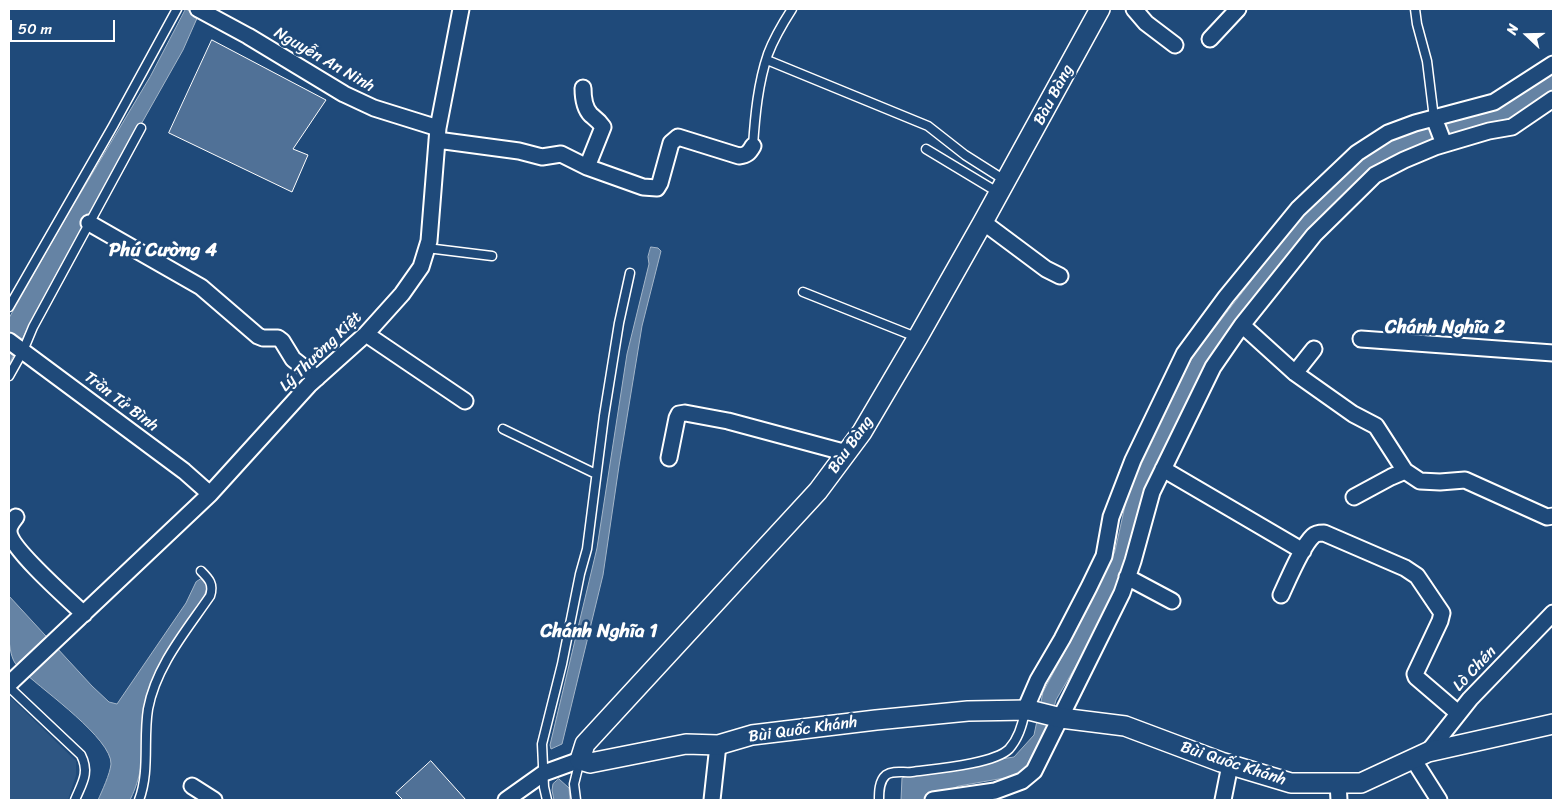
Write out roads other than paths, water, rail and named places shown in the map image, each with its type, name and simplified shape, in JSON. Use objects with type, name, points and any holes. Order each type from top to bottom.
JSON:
[{"type":"street","name":"Nguyễn An Ninh","points":[[198,9],[248,36],[344,94],[438,134],[542,157],[562,154],[588,167],[643,187],[657,188],[671,143],[678,137],[739,156],[746,156],[752,146]]},
{"type":"street","name":"Lý Thường Kiệt","points":[[13,678],[84,614],[210,494],[317,378],[366,334],[402,294],[421,267],[429,241],[438,134],[462,9]]},
{"type":"street","name":"Bàu Bàng","points":[[580,760],[585,744],[818,491],[862,432],[918,338],[1003,187],[1100,9]]},
{"type":"street","points":[[1134,9],[1146,22],[1175,45]]},
{"type":"street","points":[[1210,39],[1238,9]]},
{"type":"street","points":[[1027,710],[1038,680],[1062,639],[1104,556],[1111,517],[1127,476],[1184,354],[1226,297],[1292,216],[1328,179],[1357,153],[1388,133],[1494,102],[1553,64]]},
{"type":"street","points":[[583,88],[584,102],[589,113],[599,121],[602,127],[588,167]]},
{"type":"street","points":[[933,800],[966,794],[981,794],[1010,787],[1022,781],[1034,771],[1058,717],[1122,593],[1152,492],[1213,367],[1242,325],[1314,235],[1375,175],[1404,160],[1444,144],[1489,131],[1512,128],[1553,99]]},
{"type":"street","points":[[1434,118],[1444,144]]},
{"type":"street","points":[[983,222],[1060,276]]},
{"type":"street","points":[[89,223],[201,287],[258,336],[269,339],[278,338],[282,341],[293,359],[317,378]]},
{"type":"street","points":[[1242,325],[1294,373],[1353,414],[1376,426],[1405,471],[1420,481],[1465,480],[1547,517],[1553,516]]},
{"type":"street","points":[[366,334],[465,401]]},
{"type":"street","points":[[1361,339],[1553,353]]},
{"type":"street","name":"Trần Tử Bình","points":[[17,346],[184,471],[210,494]]},
{"type":"street","points":[[1294,373],[1314,349]]},
{"type":"street","points":[[670,458],[677,418],[681,413],[728,421],[847,453]]},
{"type":"street","points":[[1163,469],[1303,552]]},
{"type":"street","points":[[1354,498],[1405,471]]},
{"type":"street","points":[[16,517],[9,531],[25,557],[84,614]]},
{"type":"street","points":[[1281,595],[1312,536],[1324,532],[1405,568],[1417,576],[1442,613],[1416,677],[1458,714]]},
{"type":"street","points":[[1127,578],[1172,601]]},
{"type":"street","name":"Lò Chén","points":[[1420,756],[1470,699],[1553,613]]},
{"type":"street","name":"Bùi Quốc Khánh","points":[[580,760],[590,763],[686,744],[718,745],[752,735],[876,720],[968,711],[1027,710],[1058,717],[1125,726],[1230,765],[1291,783],[1339,792],[1420,756],[1553,724]]},
{"type":"street","points":[[712,800],[718,745]]},
{"type":"street","points":[[1420,756],[1439,800]]},
{"type":"street","points":[[506,800],[544,773],[580,760]]},
{"type":"street","points":[[1223,800],[1230,765]]},
{"type":"street","points":[[192,786],[214,800]]},
{"type":"lane","points":[[9,307],[113,126],[177,9]]},
{"type":"lane","points":[[752,146],[755,120],[767,60],[779,30],[792,9]]},
{"type":"lane","points":[[1415,9],[1427,61],[1434,118]]},
{"type":"lane","points":[[767,60],[928,126],[1003,187]]},
{"type":"lane","points":[[9,376],[17,346],[33,327],[141,128]]},
{"type":"lane","points":[[926,149],[1003,187]]},
{"type":"lane","points":[[427,248],[492,256]]},
{"type":"lane","points":[[547,800],[544,787],[542,744],[558,682],[587,548],[596,474],[618,332],[630,273]]},
{"type":"lane","points":[[803,292],[918,338]]},
{"type":"lane","points":[[503,429],[596,474]]},
{"type":"lane","points":[[139,800],[144,786],[148,710],[155,683],[166,660],[210,596],[212,589],[210,580],[201,571]]},
{"type":"lane","points":[[13,678],[81,755],[86,765],[84,779],[75,800]]},
{"type":"lane","points":[[879,800],[878,791],[882,781],[887,775],[894,772],[910,773],[988,760],[1008,750],[1016,738],[1027,710]]},
{"type":"lane","points":[[576,800],[574,784],[580,760]]},
{"type":"district","name":"Phú Cường 4","points":[[163,251]]},
{"type":"district","name":"Chánh Nghĩa 2","points":[[1445,328]]},
{"type":"district","name":"Chánh Nghĩa 1","points":[[599,632]]}]
